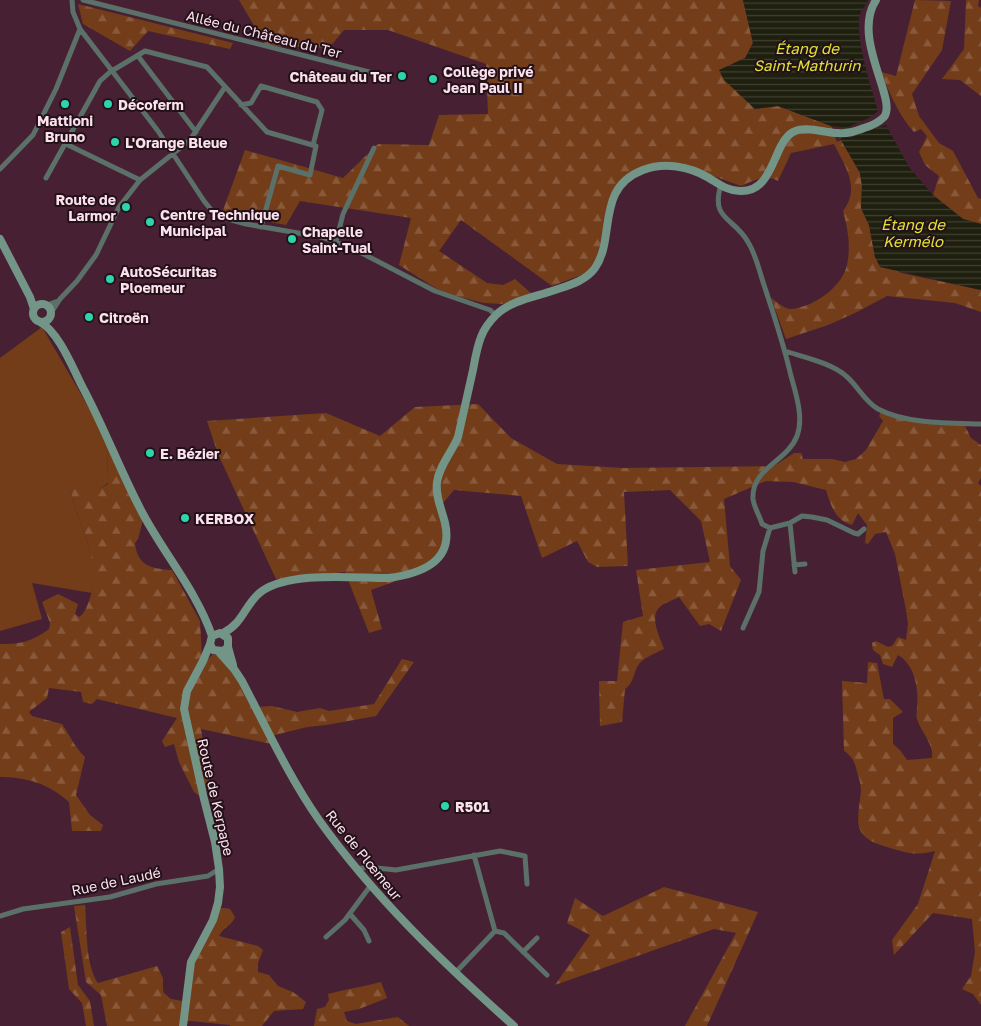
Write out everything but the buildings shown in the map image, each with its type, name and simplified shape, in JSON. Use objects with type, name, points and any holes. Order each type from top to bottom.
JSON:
[{"type":"main road","points":[[0,239],[30,297],[34,316],[51,330],[89,398],[144,516],[206,619],[211,640],[237,625],[257,596],[271,587],[296,578],[388,578],[402,576],[428,567],[440,556],[445,545],[447,532],[437,496],[437,481],[440,470],[458,437],[481,336],[486,327],[496,315],[510,306],[579,281],[592,272],[600,259],[614,196],[622,185],[634,175],[653,167],[679,167],[698,172],[727,189],[750,190],[760,183],[772,167],[787,138],[792,133],[805,130],[850,133],[877,122],[885,115],[888,108],[867,34],[868,17],[876,0]]},
{"type":"main road","points":[[30,297],[45,304],[50,309],[51,330]]},
{"type":"main road","points":[[34,309],[38,305],[45,304]]},
{"type":"main road","points":[[40,322],[46,321],[50,315]]},
{"type":"main road","points":[[228,644],[252,608],[271,587]]},
{"type":"main road","name":"Rue de Plœmeur","points":[[206,619],[222,633],[228,644],[234,669]]},
{"type":"main road","name":"Rue de Plœmeur","points":[[211,640],[218,652],[234,669],[294,778],[319,819],[364,877],[401,919],[514,1026]]},
{"type":"main road","name":"Route de Kerpape","points":[[183,1026],[191,962],[213,920],[218,903],[220,881],[215,842],[184,709],[187,691],[203,661],[211,640]]},
{"type":"main road","name":"Route de Kerpape","points":[[203,661],[228,644]]},
{"type":"street","points":[[72,0],[73,12],[80,29],[158,131],[213,212],[224,218],[261,227],[322,237],[348,246],[435,291],[490,310],[496,315]]},
{"type":"street","name":"Allée du Château du Ter","points":[[83,0],[381,75]]},
{"type":"street","points":[[0,169],[33,135],[56,89],[80,29]]},
{"type":"street","points":[[46,178],[100,81],[112,71],[145,51],[207,67],[267,132],[316,146],[310,175],[278,166],[261,227]]},
{"type":"street","points":[[138,56],[196,132]]},
{"type":"street","points":[[241,105],[251,103],[261,86],[317,102],[322,110],[313,145]]},
{"type":"street","points":[[50,315],[60,299],[74,285],[96,255],[119,207],[140,180],[190,140],[225,88]]},
{"type":"street","points":[[66,144],[140,180]]},
{"type":"street","points":[[336,242],[343,214],[374,148]]},
{"type":"street","points":[[721,185],[717,202],[718,207],[723,215],[747,240],[753,251],[785,351],[796,396],[799,418],[798,435],[789,451],[765,469],[756,481],[753,500],[762,524],[770,528],[790,523],[802,516],[827,520],[858,534],[864,529]]},
{"type":"street","points":[[45,304],[60,299]]},
{"type":"street","points":[[785,351],[840,371],[869,402],[887,413],[933,422],[981,424]]},
{"type":"street","points":[[790,523],[795,572]]},
{"type":"street","points":[[743,628],[759,592],[763,551],[770,528]]},
{"type":"street","points":[[794,565],[805,564]]},
{"type":"street","points":[[358,869],[367,867],[396,870],[500,851],[525,856],[527,884]]},
{"type":"street","points":[[474,855],[495,931]]},
{"type":"street","name":"Rue de Laudé","points":[[0,916],[23,909],[110,897],[156,884],[208,876],[219,869]]},
{"type":"street","points":[[364,877],[378,869]]},
{"type":"street","points":[[208,876],[220,881]]},
{"type":"street","points":[[326,937],[350,914],[371,884]]},
{"type":"street","points":[[350,914],[364,930],[368,941]]},
{"type":"street","points":[[495,931],[504,933],[547,974]]},
{"type":"street","points":[[456,972],[495,931]]},
{"type":"street","points":[[523,952],[537,938]]},
{"type":"green space","points":[[239,0],[743,0],[753,43],[745,58],[720,70],[755,109],[778,106],[831,126],[837,142],[841,140],[860,173],[862,185],[861,208],[869,225],[875,257],[901,273],[981,290],[981,312],[955,303],[887,296],[828,325],[786,339],[771,298],[788,309],[809,304],[818,300],[833,288],[844,273],[847,265],[849,251],[843,211],[851,194],[851,185],[846,169],[834,144],[791,153],[778,181],[764,178],[741,186],[678,163],[635,171],[608,210],[597,258],[587,273],[552,286],[461,220],[439,251],[487,283],[503,285],[515,279],[532,294],[503,304],[484,303],[437,289],[399,265],[411,218],[300,201],[286,225],[222,213],[245,150],[343,178],[378,144],[429,145],[439,115],[488,114],[486,64],[388,30],[344,30],[329,48],[266,46]]},
{"type":"green space","points":[[915,0],[951,1],[942,50],[912,94],[919,116],[939,143],[953,151],[978,198],[981,199],[981,224],[963,219],[933,195],[939,176],[925,165],[919,152],[927,136],[921,129],[914,132],[908,125],[895,104],[881,72],[896,76]]},
{"type":"green space","points":[[966,0],[979,0],[978,6],[981,8],[981,96],[960,80],[942,79],[964,49]]},
{"type":"green space","points":[[78,4],[233,43],[230,49],[148,31],[130,51],[83,24]]},
{"type":"green space","points":[[42,327],[107,439],[108,483],[99,489],[70,489],[92,559],[94,575],[92,593],[32,583],[42,619],[0,631],[0,358]]},
{"type":"green space","points":[[478,404],[511,438],[557,464],[623,468],[774,466],[794,453],[801,453],[803,459],[832,459],[845,462],[856,459],[866,450],[883,421],[879,416],[881,411],[916,419],[963,422],[971,438],[981,445],[981,478],[978,483],[981,486],[981,1005],[973,994],[962,989],[971,976],[975,952],[972,919],[933,913],[894,955],[892,940],[918,904],[935,851],[911,853],[887,847],[867,838],[859,826],[861,786],[854,762],[844,751],[842,681],[867,683],[868,662],[877,663],[884,699],[890,699],[903,712],[893,718],[893,744],[907,760],[932,758],[931,748],[917,719],[917,693],[912,671],[904,659],[898,655],[892,667],[883,664],[880,655],[873,650],[872,643],[876,641],[888,647],[892,646],[898,637],[906,640],[908,624],[895,554],[886,532],[875,534],[868,544],[865,543],[867,525],[858,513],[852,525],[846,523],[834,512],[826,490],[793,482],[766,481],[724,499],[730,566],[741,580],[721,631],[709,624],[700,626],[679,597],[661,606],[655,615],[655,621],[664,649],[645,659],[637,667],[631,682],[625,689],[622,722],[600,726],[599,681],[617,681],[623,622],[643,616],[636,570],[710,562],[701,521],[670,490],[624,492],[628,566],[597,567],[588,562],[577,541],[542,558],[521,496],[454,490],[443,503],[445,553],[418,573],[371,590],[382,629],[369,633],[345,572],[276,579],[218,454],[207,421],[326,413],[380,436],[415,407]]},
{"type":"green space","points":[[107,439],[144,516],[138,539],[135,543],[139,557],[152,567],[172,570],[200,621],[202,657],[207,660],[213,654],[220,656],[256,707],[272,706],[297,712],[320,708],[329,711],[374,704],[402,659],[414,662],[376,716],[307,727],[271,736],[276,745],[201,729],[206,759],[212,769],[204,799],[194,792],[179,762],[174,744],[165,747],[162,741],[177,718],[97,699],[92,704],[83,702],[81,692],[49,688],[47,698],[29,712],[32,716],[62,724],[85,757],[76,795],[90,815],[103,825],[101,831],[72,831],[69,802],[61,796],[45,786],[28,780],[0,777],[0,644],[26,641],[37,637],[49,629],[50,623],[42,602],[58,594],[78,604],[75,614],[79,617],[83,614],[93,586],[92,558],[70,489],[99,489],[108,484]]},
{"type":"green space","points":[[664,887],[758,912],[707,1026],[685,1026],[736,933],[714,929],[555,985],[590,935],[567,923],[575,898],[603,916]]},
{"type":"green space","points":[[85,905],[89,956],[98,983],[157,966],[163,978],[164,993],[171,999],[189,1002],[193,969],[197,955],[211,932],[220,908],[230,909],[235,917],[232,923],[219,936],[258,946],[263,950],[258,963],[258,972],[269,975],[278,986],[293,992],[306,1002],[303,1009],[274,1011],[262,1026],[230,1026],[181,1020],[180,1026],[107,1026],[101,995],[86,982],[74,906]]},
{"type":"green space","points":[[70,927],[78,985],[90,1001],[94,1026],[86,1026],[82,1003],[69,989],[61,932]]},
{"type":"green space","points":[[381,982],[387,998],[359,1009],[344,1012],[347,1021],[356,1024],[398,1017],[409,1026],[314,1026],[317,1009],[325,1007],[329,1000],[328,994]]},
{"type":"water","points":[[743,0],[868,0],[860,14],[859,35],[864,62],[878,111],[871,117],[849,127],[849,138],[886,125],[909,167],[933,195],[963,219],[981,224],[981,290],[880,267],[875,257],[869,225],[861,208],[862,185],[860,173],[841,140],[840,127],[831,126],[778,106],[755,109],[724,80],[719,70],[745,58],[753,43]]},
{"type":"place","name":"Château du Ter","points":[[402,76]]},
{"type":"place","name":"Collège privé Jean Paul II","points":[[433,79]]},
{"type":"place","name":"Mattioni Bruno","points":[[65,104]]},
{"type":"place","name":"Décoferm","points":[[108,104]]},
{"type":"place","name":"L'Orange Bleue","points":[[115,142]]},
{"type":"place","name":"Route de Larmor","points":[[126,207]]},
{"type":"place","name":"Centre Technique Municipal","points":[[150,222]]},
{"type":"place","name":"Chapelle Saint-Tual","points":[[292,239]]},
{"type":"place","name":"AutoSécuritas Ploemeur","points":[[110,279]]},
{"type":"place","name":"Citroën","points":[[89,317]]},
{"type":"place","name":"E. Bézier","points":[[150,453]]},
{"type":"place","name":"KERBOX","points":[[185,518]]},
{"type":"place","name":"R501","points":[[445,806]]},
{"type":"water label","name":"Étang de Saint-Mathurin","points":[[807,56]]},
{"type":"water label","name":"Étang de Kermélo","points":[[913,232]]}]
